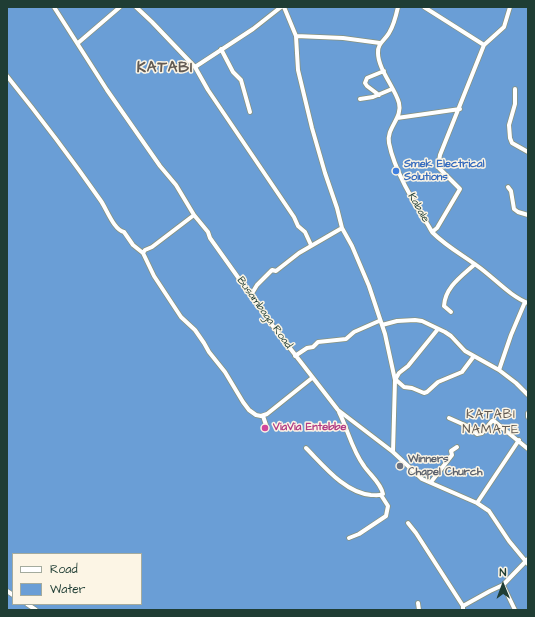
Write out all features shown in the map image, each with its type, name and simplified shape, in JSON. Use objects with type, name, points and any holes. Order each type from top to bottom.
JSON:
[{"type":"street","name":"Busambaga Road","points":[[54,7],[107,90],[160,166],[176,185],[194,215],[208,232],[210,238],[250,295],[295,356],[338,410],[393,452],[422,479],[477,503],[489,511],[509,541],[527,562]]},
{"type":"street","points":[[78,43],[120,7]]},
{"type":"street","points":[[136,7],[195,67],[208,90],[294,217],[298,226],[305,232],[311,245]]},
{"type":"street","points":[[195,67],[253,29],[281,7]]},
{"type":"street","points":[[284,7],[296,36],[298,70],[325,173],[342,228],[352,246],[376,303],[395,380],[393,452]]},
{"type":"street","points":[[296,36],[343,38],[380,43],[392,28],[398,7]]},
{"type":"street","points":[[424,7],[484,45]]},
{"type":"street","points":[[432,232],[437,228],[460,189],[438,167],[440,155],[460,109],[484,45],[504,27],[510,7]]},
{"type":"street","name":"Kabale","points":[[380,43],[378,54],[384,71],[400,105],[400,113],[390,131],[389,143],[402,178],[418,212],[432,232],[527,303]]},
{"type":"street","points":[[221,49],[233,72],[241,80],[250,112]]},
{"type":"street","points":[[379,95],[367,86],[365,82],[367,78],[384,71]]},
{"type":"street","points":[[7,76],[76,165],[106,209],[112,222],[120,232],[124,232],[133,245],[143,253],[154,276],[181,317],[204,343],[249,410],[256,415],[263,416],[267,414],[312,378]]},
{"type":"street","points":[[360,99],[379,95],[392,89]]},
{"type":"street","points":[[515,89],[515,104],[509,125],[510,138],[512,143],[528,152]]},
{"type":"street","points":[[397,118],[460,109]]},
{"type":"street","points":[[508,187],[511,192],[514,210],[528,215]]},
{"type":"street","points":[[143,253],[145,250],[152,247],[194,215]]},
{"type":"street","points":[[250,295],[257,285],[272,270],[276,271],[311,245],[342,228]]},
{"type":"street","points":[[451,312],[444,306],[448,292],[453,284],[475,264]]},
{"type":"street","points":[[499,370],[511,335],[527,303]]},
{"type":"street","points":[[295,356],[307,348],[313,347],[318,342],[346,339],[354,332],[381,323],[407,320],[422,322],[451,336],[465,351],[499,370],[516,383],[528,395]]},
{"type":"street","points":[[395,380],[399,373],[408,366],[438,329]]},
{"type":"street","points":[[395,380],[404,386],[427,392],[438,382],[462,372],[474,356]]},
{"type":"street","points":[[338,410],[346,431],[363,465],[383,490],[383,494],[381,495]]},
{"type":"street","points":[[263,416],[266,426]]},
{"type":"street","points":[[449,418],[467,426],[477,434],[482,433],[494,420],[528,449]]},
{"type":"street","points":[[477,503],[519,440]]},
{"type":"street","points":[[431,482],[452,455],[451,451],[457,447]]},
{"type":"street","points":[[306,448],[346,486],[359,493],[381,495]]},
{"type":"street","points":[[349,538],[359,534],[386,516],[388,506],[381,495]]},
{"type":"street","points":[[408,523],[416,533],[463,608],[490,590],[503,585],[527,562]]},
{"type":"street","points":[[503,585],[515,610]]},
{"type":"street","points":[[418,603],[418,610]]},
{"type":"water","points":[[7,7],[528,7],[528,610],[7,610]]},
{"type":"place","name":"Smek Electrical Solutions","points":[[396,171]]},
{"type":"place","name":"ViaVia Entebbe","points":[[265,428]]},
{"type":"place","name":"Winners Chapel Church","points":[[400,466]]},
{"type":"district","name":"KATABI","points":[[165,69]]},
{"type":"district","name":"KATABI NAMATE","points":[[491,422]]}]
